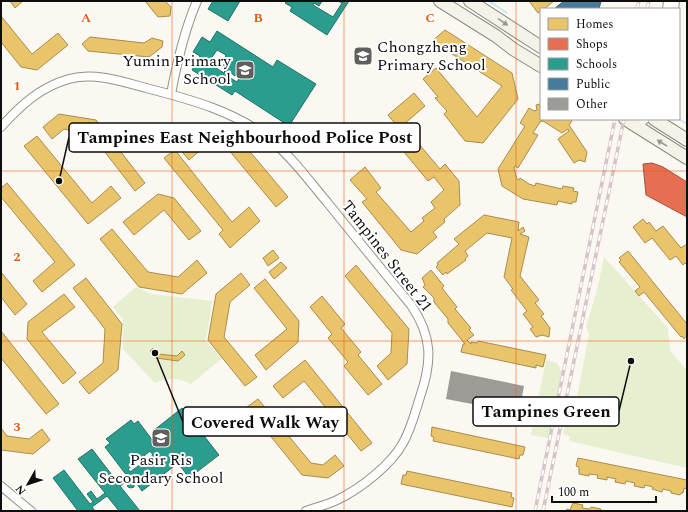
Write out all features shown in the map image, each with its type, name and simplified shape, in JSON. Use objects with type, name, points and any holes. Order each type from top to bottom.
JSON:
[{"type":"main road","points":[[440,1],[540,65]]},
{"type":"main road","points":[[454,1],[458,9],[472,21]]},
{"type":"main road","points":[[470,1],[540,46]]},
{"type":"main road","points":[[629,120],[640,122],[687,158]]},
{"type":"main road","points":[[656,120],[687,140]]},
{"type":"street","points":[[171,94],[179,55],[188,24],[198,1]]},
{"type":"street","name":"Tampines Street 21","points":[[1,127],[28,100],[40,91],[60,82],[81,77],[107,78],[171,94],[199,103],[244,122],[270,139],[294,161],[419,316],[427,336],[429,355],[425,383],[407,434],[398,450],[371,477],[352,491],[331,502],[306,511]]},
{"type":"street","points":[[1,486],[31,511]]},
{"type":"green space","points":[[604,257],[668,328],[670,350],[687,371],[687,468],[569,441],[570,436],[563,434],[566,418],[573,419],[589,334],[586,327],[597,290]]},
{"type":"green space","points":[[136,287],[152,294],[212,301],[205,340],[222,358],[191,384],[173,379],[155,383],[123,349],[123,319],[113,307]]},
{"type":"green space","points":[[546,360],[557,363],[564,376],[548,438],[531,435]]},
{"type":"building: Homes","points":[[10,1],[23,1],[15,8]]},
{"type":"building: Homes","points":[[145,1],[165,1],[171,7],[170,16],[158,17]]},
{"type":"building: Homes","points":[[529,1],[554,1],[545,8],[540,8],[540,12],[538,13]]},
{"type":"building: Homes","points":[[1,16],[32,54],[58,33],[68,45],[37,70],[21,67],[1,42]]},
{"type":"building: Homes","points":[[445,30],[512,73],[518,99],[483,143],[465,141],[444,114],[447,111],[435,98],[438,97],[423,79],[436,68],[477,117],[502,86],[432,41]]},
{"type":"building: Homes","points":[[90,37],[144,43],[152,38],[163,41],[162,47],[149,57],[88,51],[82,44]]},
{"type":"building: Homes","points":[[414,93],[425,106],[403,125],[440,169],[445,164],[459,181],[460,205],[444,219],[445,222],[433,232],[437,237],[417,254],[401,250],[362,202],[367,199],[350,180],[365,167],[381,188],[376,192],[411,232],[424,221],[422,218],[435,208],[431,202],[444,190],[434,177],[428,181],[390,135],[399,128],[388,115]]},
{"type":"building: Homes","points":[[539,104],[540,106],[540,120],[572,121],[569,125],[587,152],[585,162],[579,160],[574,163],[558,139],[569,131],[568,129],[562,133],[543,121],[540,122],[533,133],[538,135],[518,168],[515,166],[514,168],[517,179],[519,180],[520,178],[535,186],[536,183],[562,189],[563,186],[574,188],[573,191],[578,192],[576,202],[572,202],[572,204],[558,201],[557,205],[523,199],[502,186],[498,169],[525,126],[520,123],[529,108],[534,111],[537,110],[536,105]]},
{"type":"building: Homes","points":[[59,114],[96,120],[145,183],[135,191],[91,134],[64,129],[52,139],[43,127]]},
{"type":"building: Homes","points":[[197,130],[236,135],[288,197],[276,207],[228,149],[204,147],[189,160],[178,147]]},
{"type":"building: Homes","points":[[37,136],[92,203],[111,186],[121,198],[88,224],[24,146]]},
{"type":"building: Homes","points":[[175,150],[232,222],[249,207],[260,221],[230,248],[219,234],[223,230],[164,158]]},
{"type":"building: Homes","points":[[7,183],[75,265],[42,292],[33,281],[55,262],[1,197],[1,188]]},
{"type":"building: Homes","points":[[158,194],[174,198],[201,231],[189,240],[164,210],[134,235],[123,222]]},
{"type":"building: Homes","points":[[484,215],[519,222],[518,231],[523,227],[525,231],[520,234],[529,237],[520,276],[539,300],[535,303],[544,314],[541,316],[550,328],[549,337],[542,335],[536,337],[530,329],[533,327],[523,314],[527,311],[511,290],[513,289],[504,277],[512,238],[487,233],[465,251],[468,256],[465,259],[466,260],[447,274],[446,272],[443,275],[436,267],[438,265],[437,263],[459,244],[454,239]]},
{"type":"building: Homes","points":[[643,219],[647,224],[649,222],[656,231],[663,226],[681,248],[687,244],[687,265],[685,263],[683,265],[676,256],[670,260],[652,238],[645,243],[633,227]]},
{"type":"building: Homes","points":[[112,229],[148,272],[178,277],[197,260],[207,273],[182,294],[139,287],[100,239]]},
{"type":"building: Homes","points":[[273,250],[279,258],[268,266],[263,258]]},
{"type":"building: Homes","points":[[628,251],[687,324],[687,336],[684,339],[644,292],[639,296],[635,291],[640,287],[619,262],[621,260],[619,258]]},
{"type":"building: Homes","points":[[281,262],[287,268],[274,279],[269,272]]},
{"type":"building: Homes","points":[[356,265],[409,329],[407,364],[388,380],[377,366],[391,353],[392,333],[345,276]]},
{"type":"building: Homes","points":[[431,270],[444,286],[442,288],[457,307],[455,309],[471,328],[469,330],[474,335],[467,340],[471,344],[471,342],[477,343],[478,341],[546,355],[543,367],[536,365],[536,368],[461,352],[463,344],[465,344],[448,323],[448,319],[434,302],[434,298],[423,287],[425,285],[422,278]]},
{"type":"building: Homes","points":[[1,272],[27,304],[15,315],[1,297]]},
{"type":"building: Homes","points":[[241,273],[250,285],[230,302],[224,337],[257,377],[245,386],[208,340],[216,294]]},
{"type":"building: Homes","points":[[86,278],[122,324],[118,370],[89,394],[79,382],[103,363],[105,329],[73,288]]},
{"type":"building: Homes","points":[[265,279],[299,321],[298,342],[266,370],[255,355],[287,329],[254,288]]},
{"type":"building: Homes","points":[[64,294],[75,307],[42,332],[76,373],[63,384],[27,339],[28,322]]},
{"type":"building: Homes","points":[[322,296],[345,324],[341,328],[361,352],[358,355],[382,384],[368,395],[344,366],[348,362],[328,338],[332,334],[310,307]]},
{"type":"building: Homes","points":[[1,331],[59,404],[46,414],[1,358]]},
{"type":"building: Homes","points":[[153,348],[158,354],[177,356],[182,351],[185,355],[178,361],[156,358],[150,351]]},
{"type":"building: Homes","points":[[305,360],[372,443],[361,451],[304,381],[283,398],[273,386]]},
{"type":"building: Homes","points":[[258,399],[311,463],[323,465],[335,455],[344,466],[328,478],[302,475],[247,407]]},
{"type":"building: Homes","points":[[432,427],[525,447],[523,455],[520,455],[519,459],[433,441],[434,437],[431,436]]},
{"type":"building: Homes","points":[[1,428],[7,436],[29,439],[42,429],[50,440],[33,454],[1,450]]},
{"type":"building: Homes","points":[[578,458],[687,480],[687,489],[684,488],[683,493],[680,495],[663,489],[662,492],[645,485],[644,488],[634,486],[635,483],[626,481],[625,484],[615,482],[616,479],[607,477],[607,480],[597,478],[598,475],[589,474],[589,476],[579,474],[579,467],[576,466]]},
{"type":"building: Homes","points":[[407,471],[512,493],[511,497],[514,498],[512,507],[401,484],[403,475],[406,475]]},
{"type":"building: Homes","points":[[573,503],[583,505],[582,508],[590,509],[591,507],[601,509],[600,511],[566,511],[567,509],[570,510]]},
{"type":"building: Shops","points":[[652,163],[663,167],[687,182],[687,217],[646,195],[643,164]]},
{"type":"building: Schools","points":[[213,1],[240,1],[228,21],[208,9]]},
{"type":"building: Schools","points":[[287,1],[322,1],[319,6],[314,3],[313,5],[333,17],[342,3],[338,1],[349,1],[327,35],[290,11],[292,7],[285,3]]},
{"type":"building: Schools","points":[[217,31],[273,67],[277,60],[316,84],[289,126],[235,91],[232,95],[192,70],[200,56],[193,52],[202,37],[210,42]],"holes":[[[217,50],[226,55],[224,60],[226,61],[222,68],[225,70],[224,73],[208,63]],[[237,63],[245,67],[237,82],[229,77],[231,73],[235,76],[239,69],[235,66]]]},
{"type":"building: Schools","points":[[182,408],[219,455],[189,478],[178,463],[142,491],[132,477],[129,479],[134,483],[134,487],[128,487],[126,482],[120,486],[140,511],[119,511],[107,496],[92,507],[95,511],[78,511],[53,478],[64,470],[90,504],[93,502],[87,494],[91,491],[97,499],[105,493],[78,459],[92,449],[118,483],[127,476],[105,447],[110,443],[106,439],[131,420],[134,424],[138,421],[156,445],[158,443],[162,448],[165,446],[153,431]],"holes":[[[150,451],[153,455],[130,472],[128,469]]]},
{"type":"building: Public","points":[[564,1],[601,1],[599,8],[555,8]]},
{"type":"building: Other","points":[[451,371],[524,386],[519,413],[446,399]]},
{"type":"waterway","points":[[489,1],[507,13]]},
{"type":"waterway","points":[[680,120],[687,124]]},
{"type":"railway","points":[[637,8],[639,1]]},
{"type":"railway","points":[[647,8],[649,1]]},
{"type":"railway","points":[[535,511],[615,120]]},
{"type":"railway","points":[[543,511],[624,120]]},
{"type":"place","name":"Chongzheng Primary School","points":[[363,56]]},
{"type":"place","name":"Yumin Primary School","points":[[245,70]]},
{"type":"place","name":"Tampines East Neighbourhood Police Post","points":[[59,181]]},
{"type":"place","name":"Covered Walk Way","points":[[155,353]]},
{"type":"place","name":"Tampines Green","points":[[631,361]]},
{"type":"place","name":"Pasir Ris Secondary School","points":[[161,438]]}]
